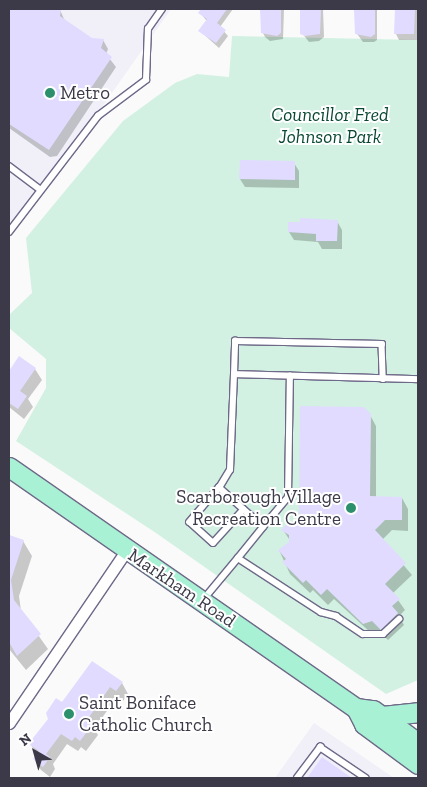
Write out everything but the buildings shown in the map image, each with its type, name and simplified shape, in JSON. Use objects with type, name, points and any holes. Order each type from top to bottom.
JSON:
[{"type":"main road","name":"Markham Road","points":[[9,467],[126,551],[356,708],[373,710],[418,743]]},
{"type":"main road","name":"Markham Road","points":[[356,708],[364,724],[418,764]]},
{"type":"main road","points":[[382,716],[418,712]]},
{"type":"street","points":[[9,724],[12,711],[126,551]]},
{"type":"lane","points":[[9,232],[40,189],[98,116],[146,80],[148,30],[162,9]]},
{"type":"lane","points":[[9,166],[40,189]]},
{"type":"lane","points":[[243,510],[213,543],[190,522],[219,488],[230,470],[235,341],[382,344],[383,379]]},
{"type":"lane","points":[[234,374],[418,379]]},
{"type":"lane","points":[[202,602],[288,498],[290,376]]},
{"type":"lane","points":[[219,488],[263,528]]},
{"type":"lane","points":[[238,558],[321,612],[336,616],[363,634],[383,634],[400,619]]},
{"type":"lane","points":[[297,778],[320,746],[366,778]]},
{"type":"shaded area","points":[[9,9],[171,9],[9,239]]},
{"type":"shaded area","points":[[314,723],[394,778],[275,778]]},
{"type":"green space","name":"Councillor Fred Johnson Park","points":[[232,36],[418,40],[418,680],[386,694],[156,533],[16,441],[46,388],[46,359],[9,328],[9,315],[32,293],[26,238],[123,121],[175,83],[197,74],[229,77]]},
{"type":"place","name":"Metro","points":[[50,93]]},
{"type":"place","name":"Scarborough Village Recreation Centre","points":[[351,508]]},
{"type":"place","name":"Saint Boniface Catholic Church","points":[[69,714]]}]
